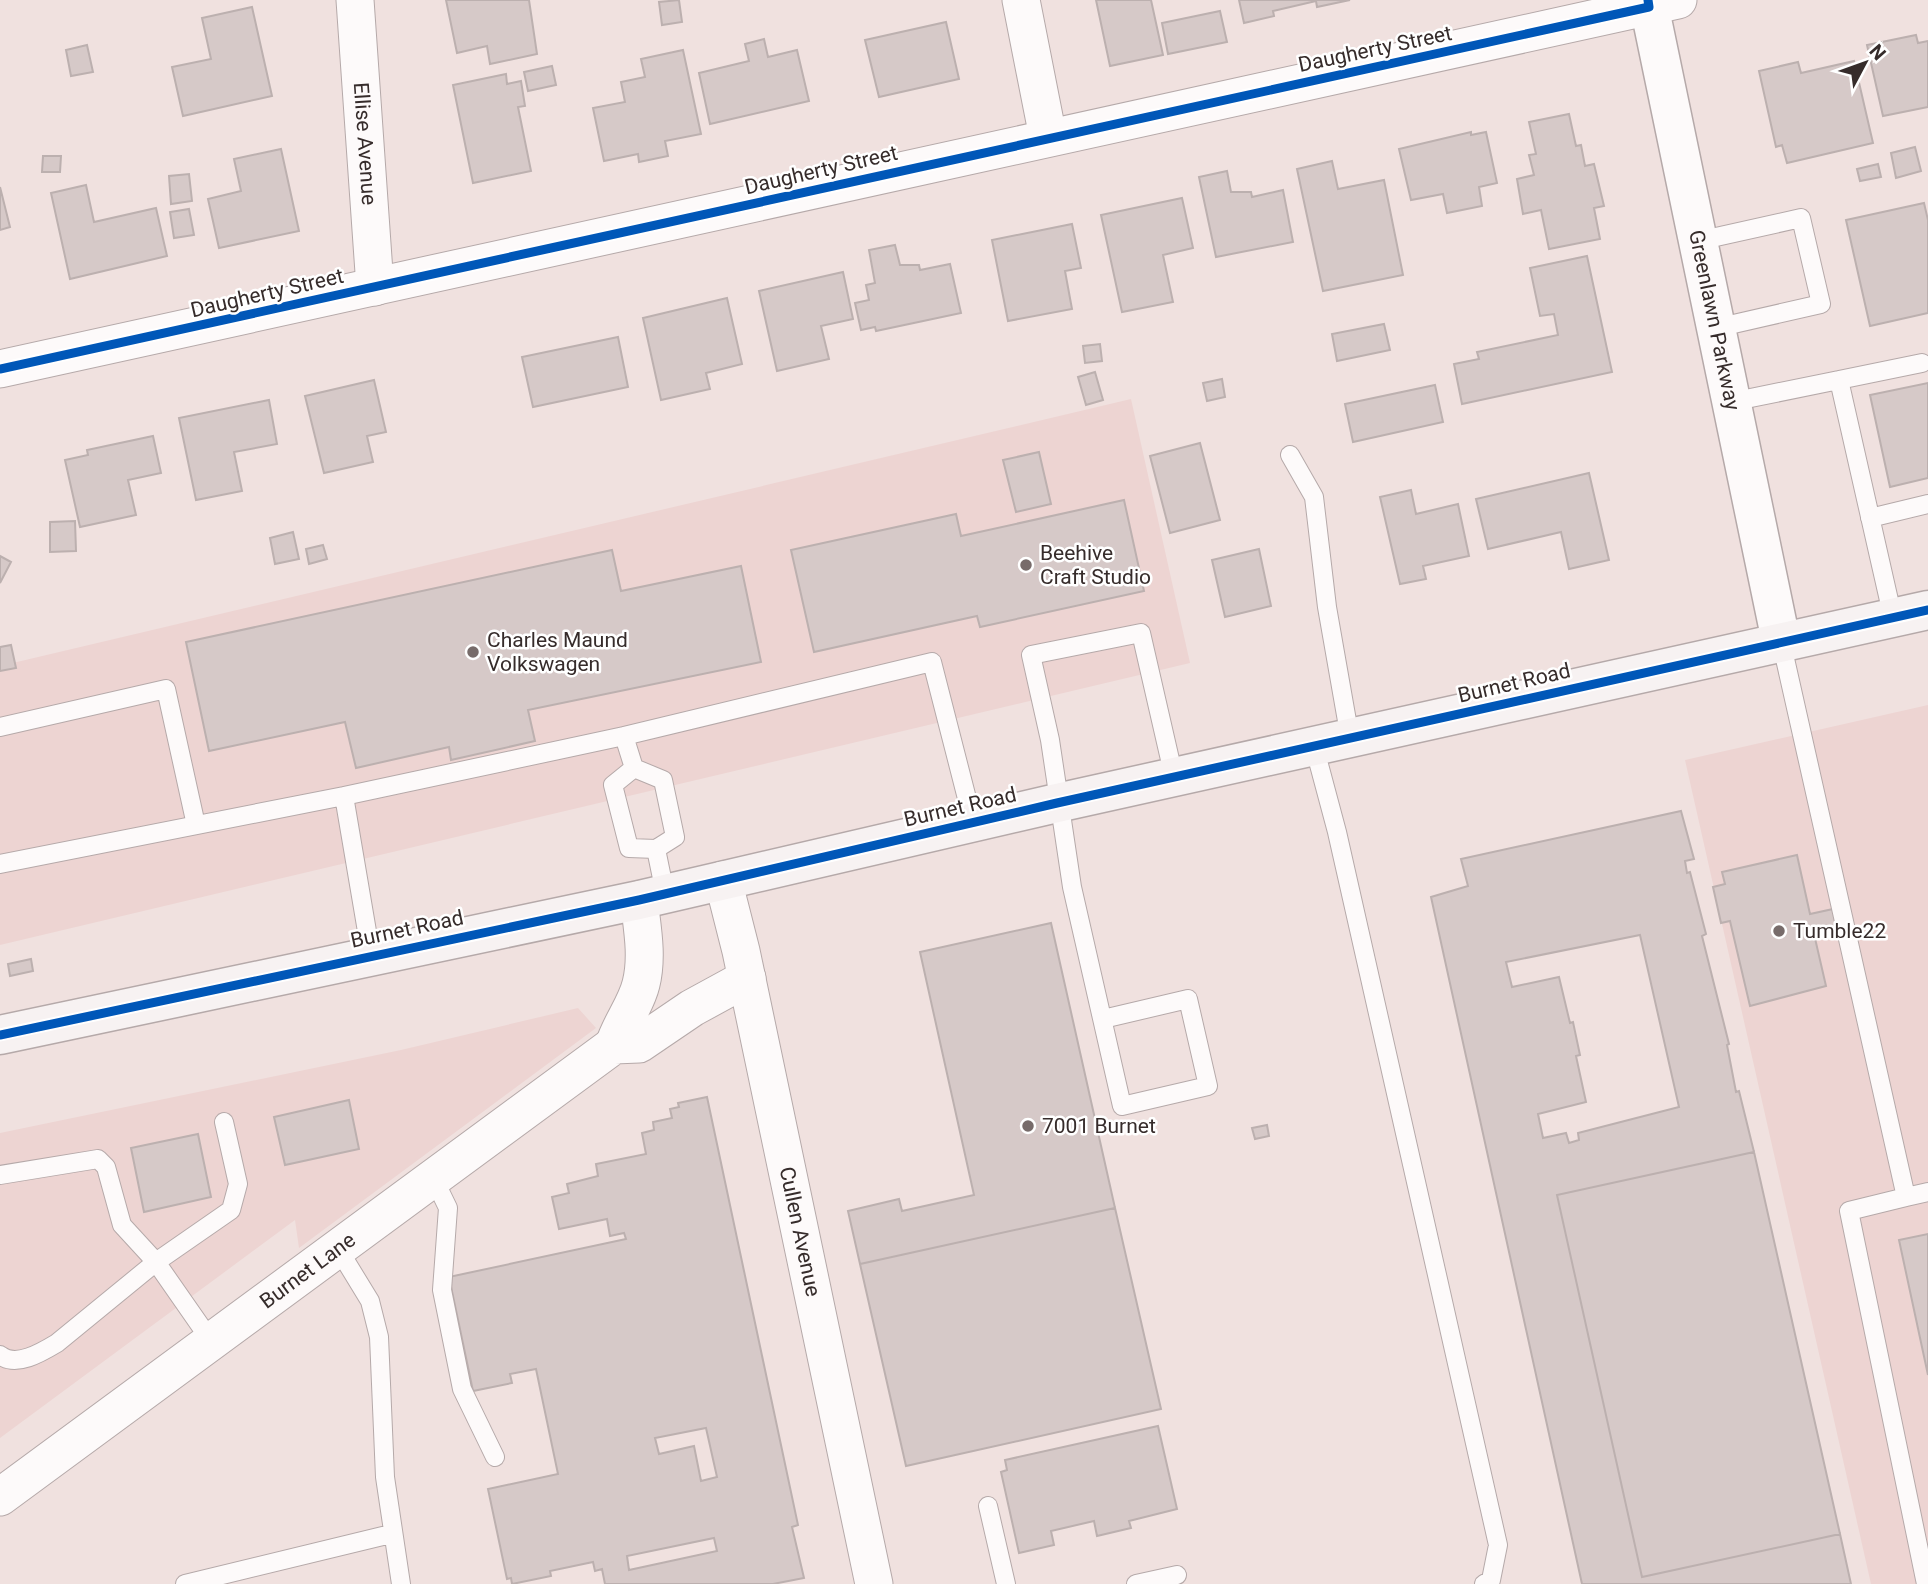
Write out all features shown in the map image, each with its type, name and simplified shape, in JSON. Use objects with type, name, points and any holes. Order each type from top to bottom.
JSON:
[{"type":"main road","name":"Burnet Road","points":[[0,1035],[652,896],[1057,803],[1910,614]]},
{"type":"street","name":"Ellise Avenue","points":[[355,0],[376,287]]},
{"type":"street","points":[[1021,0],[1048,137]]},
{"type":"street","name":"Daugherty Street","points":[[0,369],[1659,2]]},
{"type":"street","name":"Greenlawn Parkway","points":[[1659,2],[1699,241],[1781,641]]},
{"type":"street","name":"Cullen Avenue","points":[[723,880],[747,978],[874,1584]]},
{"type":"street","points":[[614,1045],[643,977],[652,896]]},
{"type":"street","name":"Burnet Lane","points":[[0,1497],[614,1045],[639,1044],[701,1003],[747,978]]},
{"type":"lane","points":[[1699,241],[1801,218],[1821,304],[1716,328]]},
{"type":"lane","points":[[1731,402],[1922,363]]},
{"type":"lane","points":[[1839,380],[1870,518],[1910,614]]},
{"type":"lane","points":[[1290,455],[1314,497],[1327,607],[1332,742],[1340,845],[1498,1545],[1491,1580],[1484,1584]]},
{"type":"lane","points":[[1870,518],[1928,504]]},
{"type":"lane","points":[[1102,1019],[1188,999],[1208,1086],[1122,1106],[1102,1019],[1072,887],[1057,803],[1050,740],[1031,655],[1141,633],[1174,778]]},
{"type":"lane","points":[[1781,641],[1906,1197]]},
{"type":"lane","points":[[0,864],[344,796],[624,736],[932,662],[973,822]]},
{"type":"lane","points":[[0,727],[166,689],[196,825]]},
{"type":"lane","points":[[624,736],[634,768]]},
{"type":"lane","points":[[634,768],[663,780],[675,837],[656,849],[629,848],[613,785],[634,768]]},
{"type":"lane","points":[[344,796],[371,955]]},
{"type":"lane","points":[[652,896],[656,849]]},
{"type":"lane","points":[[0,1355],[4,1359],[18,1360],[40,1353],[156,1262],[231,1210],[237,1197],[238,1184],[223,1122]]},
{"type":"lane","points":[[0,1175],[98,1159],[106,1167],[122,1225],[156,1262],[211,1341]]},
{"type":"lane","points":[[433,1177],[448,1208],[442,1290],[462,1389],[495,1457]]},
{"type":"lane","points":[[1926,1584],[1849,1211],[1928,1192]]},
{"type":"lane","points":[[337,1247],[370,1301],[379,1336],[385,1477],[391,1534],[401,1584]]},
{"type":"lane","points":[[988,1506],[1006,1584]]},
{"type":"lane","points":[[186,1584],[391,1534]]},
{"type":"lane","points":[[1136,1584],[1177,1575]]},
{"type":"shaded area","points":[[1131,399],[1190,663],[0,945],[0,666]]},
{"type":"shaded area","points":[[1928,705],[1928,1584],[1871,1584],[1685,760]]},
{"type":"shaded area","points":[[578,1008],[596,1028],[299,1248],[295,1220],[0,1438],[0,1133],[401,1050]]},
{"type":"building","points":[[446,0],[529,0],[537,54],[490,64],[487,46],[457,53]]},
{"type":"building","points":[[679,0],[682,22],[662,25],[659,2]]},
{"type":"building","points":[[1096,0],[1151,0],[1163,55],[1110,66]]},
{"type":"building","points":[[1239,0],[1350,0],[1317,7],[1316,1],[1273,11],[1274,16],[1244,23]]},
{"type":"building","points":[[252,7],[272,96],[183,116],[172,67],[211,59],[202,18]]},
{"type":"building","points":[[1220,11],[1227,42],[1168,54],[1162,23]]},
{"type":"building","points":[[946,22],[959,79],[879,97],[865,40]]},
{"type":"building","points":[[1916,35],[1918,43],[1928,41],[1928,107],[1883,116],[1867,45]]},
{"type":"building","points":[[764,39],[768,57],[797,50],[809,101],[710,124],[699,73],[749,61],[745,44]]},
{"type":"building","points":[[87,45],[93,72],[71,76],[66,50]]},
{"type":"building","points":[[683,50],[701,134],[665,141],[668,156],[639,162],[638,154],[604,161],[593,108],[625,102],[621,82],[645,77],[641,59]]},
{"type":"building","points":[[1854,61],[1873,143],[1787,163],[1782,145],[1776,147],[1759,71],[1798,62],[1801,73]]},
{"type":"building","points":[[552,66],[556,85],[528,91],[524,72]]},
{"type":"building","points":[[506,74],[507,84],[521,81],[525,106],[518,107],[531,171],[473,183],[453,85]]},
{"type":"building","points":[[1569,114],[1576,146],[1581,145],[1585,166],[1594,164],[1604,206],[1594,208],[1600,239],[1549,249],[1541,210],[1523,214],[1517,179],[1534,175],[1529,155],[1536,154],[1529,122]]},
{"type":"building","points":[[1471,132],[1471,135],[1486,132],[1497,183],[1479,187],[1482,206],[1447,213],[1443,194],[1411,200],[1399,149]]},
{"type":"building","points":[[1915,147],[1921,171],[1896,178],[1891,153]]},
{"type":"building","points":[[281,149],[299,231],[219,248],[208,199],[241,191],[234,159]]},
{"type":"building","points":[[43,156],[61,156],[60,172],[42,172]]},
{"type":"building","points":[[1332,161],[1338,189],[1384,180],[1403,275],[1323,291],[1297,169]]},
{"type":"building","points":[[1878,164],[1881,177],[1860,181],[1857,169]]},
{"type":"building","points":[[1227,171],[1231,192],[1251,192],[1252,197],[1283,190],[1293,242],[1216,257],[1199,177]]},
{"type":"building","points":[[189,174],[192,201],[171,204],[169,176]]},
{"type":"building","points":[[86,185],[94,222],[156,208],[167,256],[70,279],[51,193]]},
{"type":"building","points":[[0,187],[10,227],[0,230]]},
{"type":"building","points":[[1182,198],[1193,248],[1163,255],[1173,302],[1122,312],[1101,215]]},
{"type":"building","points":[[1924,203],[1928,220],[1928,313],[1870,326],[1846,220]]},
{"type":"building","points":[[189,209],[194,235],[174,238],[170,212]]},
{"type":"building","points":[[1072,224],[1081,268],[1065,271],[1072,309],[1008,321],[992,240]]},
{"type":"building","points":[[895,245],[900,265],[919,265],[920,270],[950,264],[961,313],[876,331],[875,327],[861,330],[855,303],[869,300],[866,285],[875,283],[869,250]]},
{"type":"building","points":[[1587,256],[1612,372],[1462,404],[1454,364],[1479,359],[1477,352],[1558,335],[1554,314],[1540,316],[1530,268]]},
{"type":"building","points":[[843,272],[853,319],[821,326],[829,359],[777,371],[759,291]]},
{"type":"building","points":[[727,298],[742,364],[706,373],[710,389],[661,400],[643,318]]},
{"type":"building","points":[[1384,324],[1390,350],[1337,361],[1332,334]]},
{"type":"building","points":[[618,337],[628,387],[533,407],[522,357]]},
{"type":"building","points":[[1100,344],[1102,361],[1085,363],[1083,346]]},
{"type":"building","points":[[1095,372],[1103,400],[1086,405],[1078,377]]},
{"type":"building","points":[[1222,379],[1225,397],[1207,401],[1203,383]]},
{"type":"building","points":[[374,380],[386,432],[367,436],[373,462],[324,473],[305,396]]},
{"type":"building","points":[[1928,383],[1928,478],[1890,487],[1870,395]]},
{"type":"building","points":[[1435,385],[1443,422],[1353,442],[1345,404]]},
{"type":"building","points":[[269,400],[277,444],[234,452],[242,491],[196,500],[179,418]]},
{"type":"building","points":[[153,436],[161,473],[128,480],[136,515],[80,527],[65,460],[88,455],[87,450]]},
{"type":"building","points":[[1200,443],[1220,520],[1170,533],[1150,456]]},
{"type":"building","points":[[1039,452],[1051,504],[1016,512],[1003,460]]},
{"type":"building","points":[[1589,473],[1609,560],[1569,569],[1561,532],[1488,549],[1476,499]]},
{"type":"building","points":[[1411,490],[1416,514],[1458,504],[1469,556],[1423,566],[1426,579],[1400,584],[1380,497]]},
{"type":"building","points":[[1124,500],[1144,591],[980,627],[977,616],[814,652],[791,550],[956,514],[961,536]]},
{"type":"building","points":[[75,521],[76,551],[50,552],[50,522]]},
{"type":"building","points":[[293,532],[299,559],[275,564],[270,538]]},
{"type":"building","points":[[323,545],[327,559],[309,564],[306,549]]},
{"type":"building","points":[[1259,549],[1271,606],[1225,617],[1212,560]]},
{"type":"building","name":"Charles Maund Volkswagen","points":[[612,550],[621,591],[741,566],[761,662],[528,710],[535,741],[451,760],[449,747],[356,768],[345,722],[209,751],[186,642]]},
{"type":"building","points":[[0,556],[11,562],[0,583]]},
{"type":"building","points":[[11,645],[16,668],[0,671],[0,647]]},
{"type":"building","points":[[1681,811],[1694,859],[1685,861],[1687,873],[1690,872],[1706,934],[1702,936],[1729,1044],[1727,1045],[1736,1092],[1739,1091],[1754,1152],[1557,1195],[1642,1577],[1840,1534],[1851,1584],[1582,1584],[1431,897],[1468,886],[1461,859]],"holes":[[[1640,935],[1679,1107],[1578,1133],[1579,1140],[1569,1143],[1566,1133],[1543,1138],[1538,1114],[1586,1102],[1576,1056],[1580,1055],[1559,977],[1512,987],[1506,962]]]},
{"type":"building","name":"Tumble22","points":[[1797,855],[1810,914],[1833,909],[1837,928],[1814,934],[1826,986],[1750,1006],[1730,921],[1721,923],[1713,887],[1725,884],[1722,872]]},
{"type":"building","name":"7001 Burnet","points":[[1051,923],[1115,1208],[860,1264],[848,1211],[899,1199],[902,1211],[974,1195],[920,952]]},
{"type":"building","points":[[31,959],[33,971],[10,976],[8,964]]},
{"type":"building","points":[[707,1097],[798,1525],[792,1527],[804,1578],[773,1584],[605,1584],[602,1569],[595,1571],[593,1562],[550,1571],[551,1576],[512,1584],[511,1578],[507,1579],[488,1489],[558,1474],[536,1369],[510,1374],[512,1383],[473,1391],[449,1277],[626,1239],[624,1233],[610,1236],[607,1219],[559,1229],[552,1197],[569,1193],[567,1184],[598,1176],[596,1164],[646,1154],[642,1133],[654,1130],[653,1122],[672,1118],[670,1109],[679,1107],[678,1103]],"holes":[[[706,1428],[717,1477],[701,1481],[694,1446],[659,1454],[655,1438]],[[714,1538],[717,1551],[629,1570],[627,1556]]]},
{"type":"building","points":[[349,1100],[359,1149],[285,1165],[274,1117]]},
{"type":"building","points":[[1267,1125],[1269,1136],[1255,1139],[1252,1128]]},
{"type":"building","points":[[198,1134],[211,1197],[144,1212],[131,1148]]},
{"type":"building","points":[[1754,1152],[1840,1534],[1642,1577],[1557,1195]]},
{"type":"building","points":[[1115,1208],[1161,1409],[906,1466],[860,1264]]},
{"type":"building","points":[[1928,1234],[1928,1375],[1899,1240]]},
{"type":"building","points":[[1158,1426],[1177,1509],[1129,1521],[1131,1528],[1097,1536],[1094,1521],[1051,1531],[1054,1545],[1019,1553],[1001,1472],[1007,1470],[1005,1460]]},
{"type":"cycle path","points":[[0,369],[1649,7],[1648,0]]},
{"type":"cycle path","points":[[0,1035],[639,900],[1057,803],[1928,610]]},
{"type":"place","name":"Beehive Craft Studio","points":[[1026,565]]},
{"type":"place","name":"Charles Maund Volkswagen","points":[[473,652]]},
{"type":"place","name":"Tumble22","points":[[1779,931]]},
{"type":"place","name":"7001 Burnet","points":[[1028,1126]]}]
